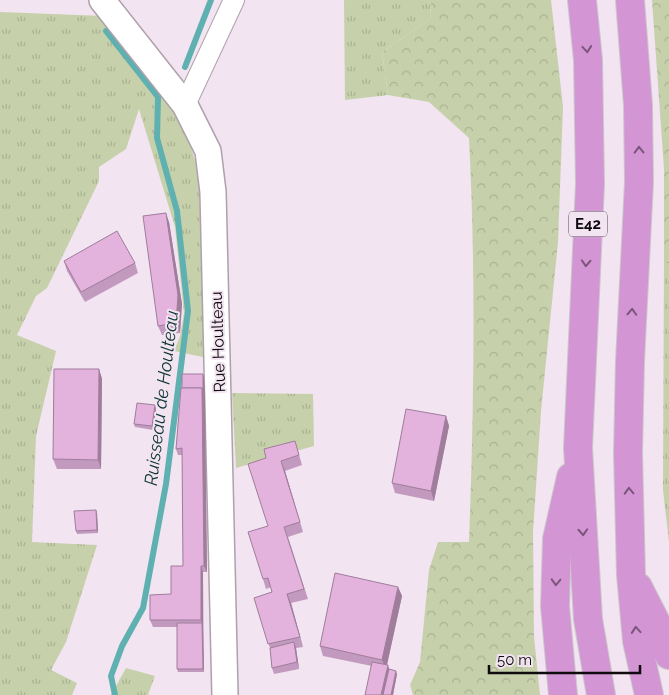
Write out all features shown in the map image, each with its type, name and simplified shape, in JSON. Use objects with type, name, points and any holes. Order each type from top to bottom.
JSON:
[{"type":"highway","name":"E42","points":[[582,0],[588,60],[590,184],[578,448],[588,619],[601,695]]},
{"type":"highway","points":[[630,0],[638,105],[639,182],[629,398],[628,453],[631,575],[637,641],[649,695]]},
{"type":"highway","points":[[563,695],[555,606],[557,539],[578,448]]},
{"type":"highway","points":[[631,575],[664,638],[669,655]]},
{"type":"street","points":[[185,105],[234,0]]},
{"type":"street","name":"Rue Houlteau","points":[[110,9],[185,105],[208,151],[213,192],[225,695]]},
{"type":"green space","points":[[344,0],[431,0],[430,19],[382,52],[388,95],[345,100]]},
{"type":"green space","points":[[431,0],[551,0],[563,107],[558,242],[541,411],[533,532],[534,637],[540,695],[413,695],[410,685],[420,662],[429,570],[438,542],[469,542],[471,491],[473,290],[469,138],[429,102],[388,95],[382,52],[430,19]]},
{"type":"green space","points":[[652,0],[669,0],[669,263],[664,263],[664,169]]},
{"type":"green space","points":[[0,12],[104,16],[153,78],[178,118],[190,146],[199,175],[204,205],[206,266],[203,357],[174,351],[180,336],[184,313],[175,227],[139,109],[126,149],[99,167],[99,181],[47,288],[36,296],[17,335],[56,351],[36,436],[32,542],[97,545],[66,642],[51,670],[77,683],[72,695],[0,695]]},
{"type":"green space","points":[[664,263],[669,263],[669,542],[663,490]]},
{"type":"green space","points":[[232,393],[313,394],[314,446],[236,468]]},
{"type":"green space","points":[[126,668],[155,676],[148,695],[111,695]]},
{"type":"building","points":[[166,213],[178,295],[176,323],[158,326],[143,216]]},
{"type":"building","points":[[117,231],[135,263],[81,292],[64,261]]},
{"type":"building","points":[[54,369],[99,369],[98,460],[53,459]]},
{"type":"building","points":[[182,374],[203,374],[203,391],[202,388],[182,388]]},
{"type":"building","points":[[181,388],[202,388],[204,566],[201,566],[201,620],[150,620],[150,595],[171,594],[171,566],[183,566],[182,448],[176,449]]},
{"type":"building","points":[[137,403],[155,405],[152,426],[134,424]]},
{"type":"building","points":[[406,409],[446,416],[431,491],[392,483]]},
{"type":"building","points":[[295,441],[299,455],[281,461],[300,522],[284,527],[304,589],[287,594],[300,637],[268,644],[254,598],[272,592],[268,578],[263,579],[248,532],[268,526],[248,464],[266,458],[264,449]]},
{"type":"building","points":[[96,510],[97,530],[76,531],[74,511]]},
{"type":"building","points":[[335,573],[398,587],[382,660],[320,646]]},
{"type":"building","points":[[177,623],[202,623],[203,669],[177,669]]},
{"type":"building","points":[[294,642],[297,662],[272,668],[270,648]]},
{"type":"building","points":[[372,662],[388,665],[381,695],[365,695]]},
{"type":"building","points":[[389,669],[396,671],[391,695],[383,695]]},
{"type":"waterway","name":"Ruisseau de Houlteau","points":[[185,67],[211,0]]},
{"type":"waterway","name":"Ruisseau de Houlteau","points":[[106,31],[158,97],[157,138],[177,211],[188,311],[166,484],[143,608],[122,646],[111,676],[115,695]]}]
